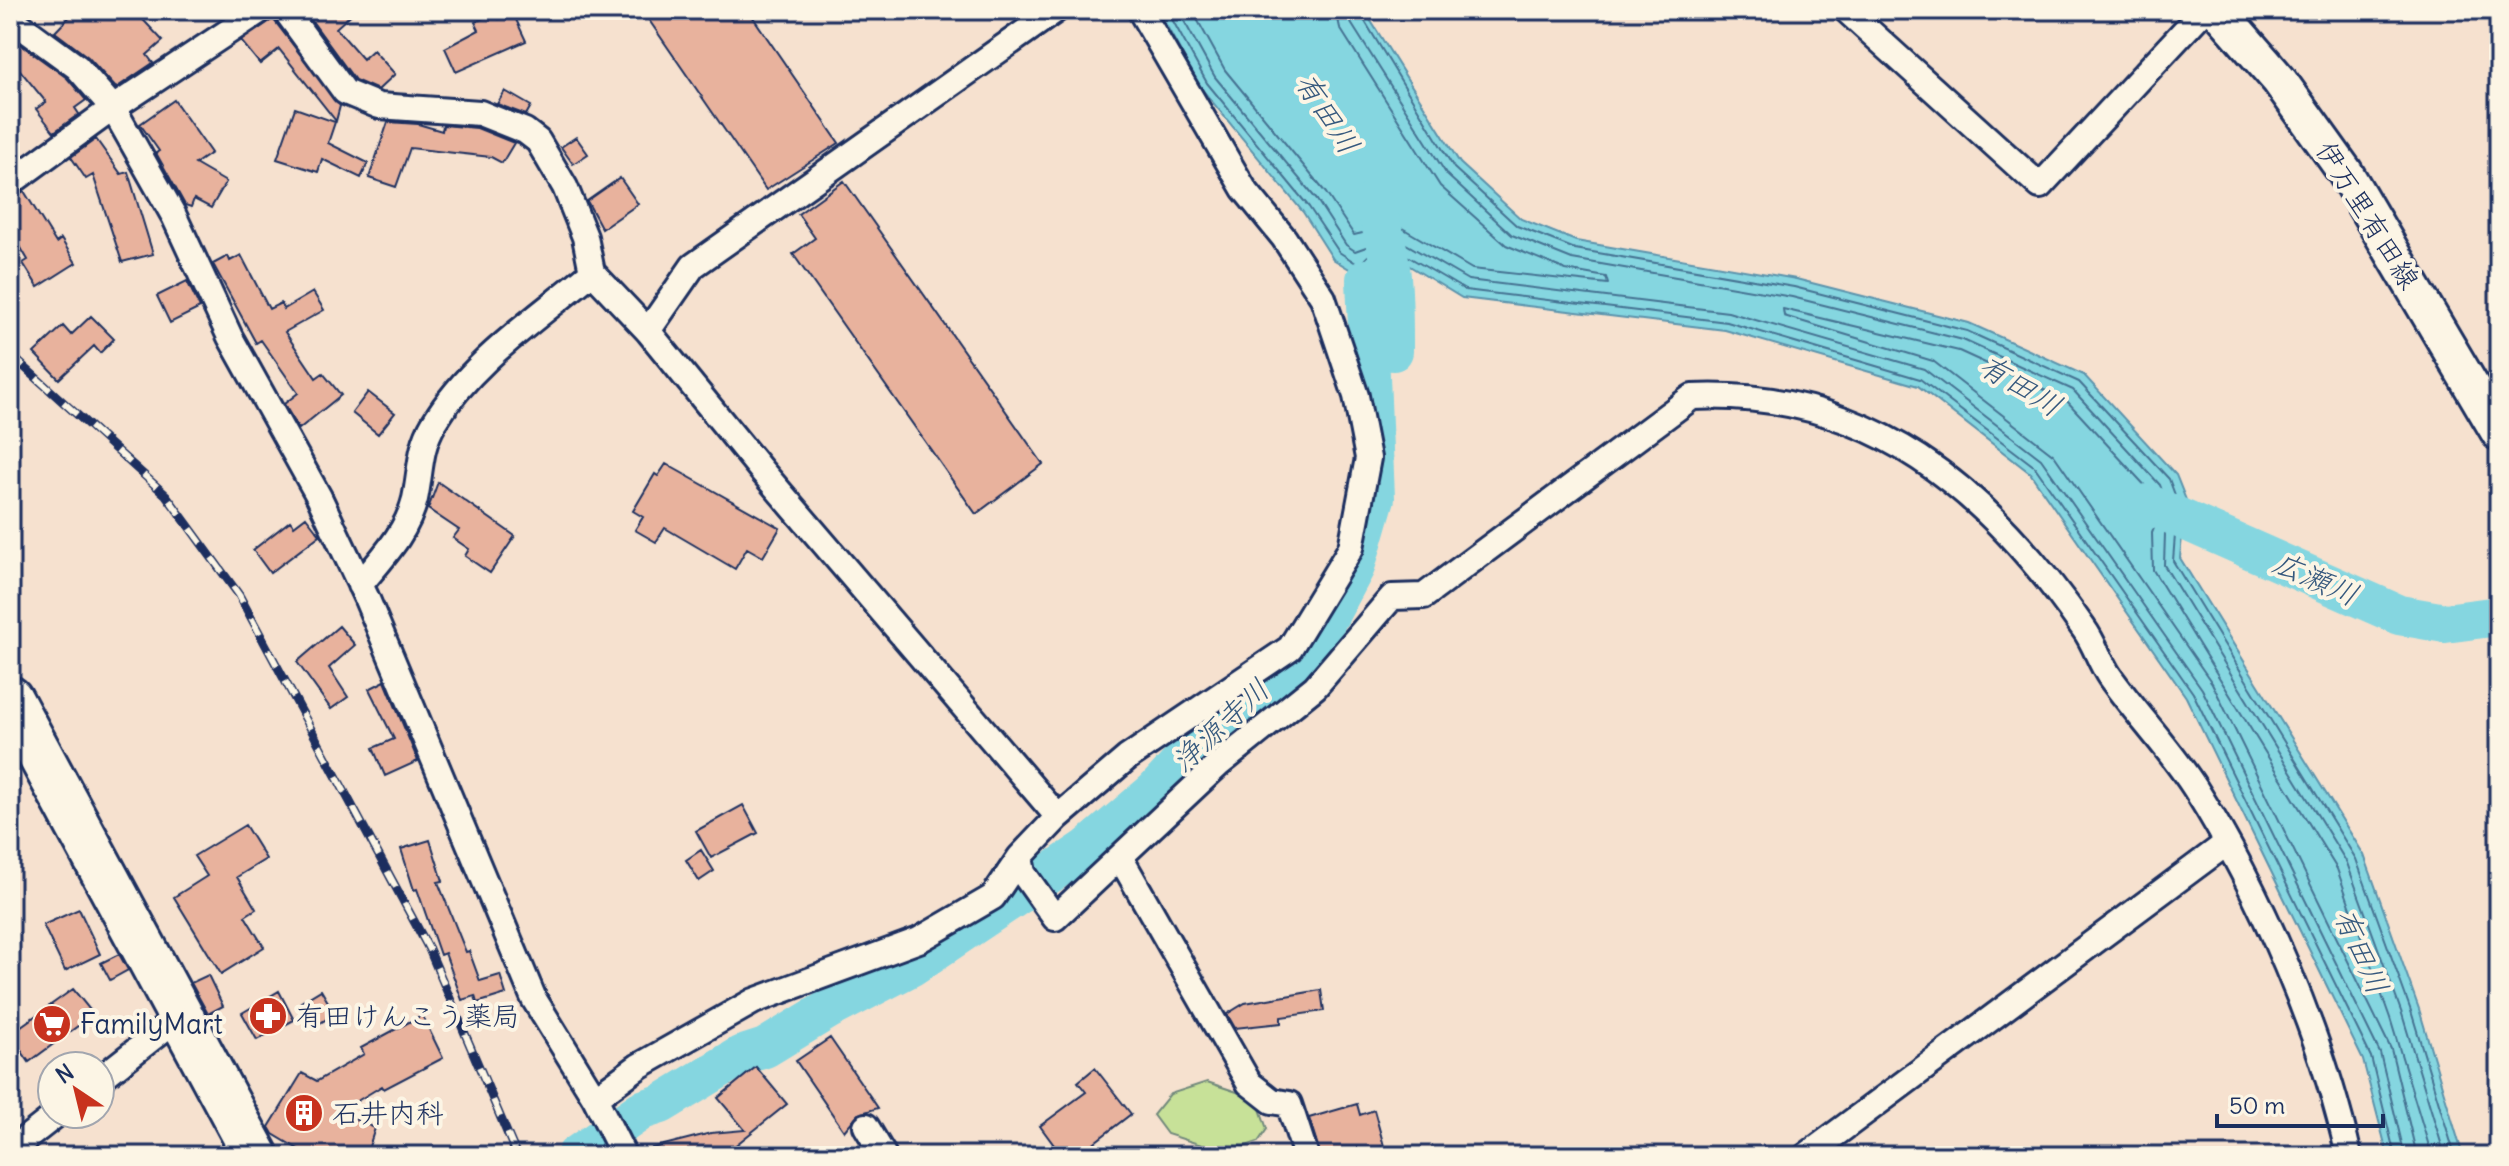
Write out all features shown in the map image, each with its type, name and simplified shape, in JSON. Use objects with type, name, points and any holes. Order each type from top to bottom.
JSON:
[{"type":"highway","points":[[10,699],[256,1156]]},
{"type":"main road","name":"伊万里有田線","points":[[2218,10],[2279,80],[2345,172],[2499,433]]},
{"type":"street","points":[[10,183],[113,108],[260,10]]},
{"type":"street","points":[[285,10],[345,92],[379,106],[480,113],[525,131],[538,141],[565,187],[585,237],[592,272],[648,331],[762,471],[1058,817]]},
{"type":"street","points":[[648,331],[693,266],[1056,10]]},
{"type":"street","points":[[595,1098],[639,1066],[754,1001],[919,940],[993,897],[1058,817],[1127,758],[1290,648],[1351,548],[1368,458],[1356,396],[1323,298],[1284,238],[1244,189],[1140,10]]},
{"type":"street","points":[[1846,10],[2040,186],[2204,10]]},
{"type":"street","points":[[10,18],[77,67],[113,108],[174,216],[230,337],[319,497],[360,585],[504,934],[534,999],[595,1098],[624,1156]]},
{"type":"street","points":[[360,585],[403,532],[415,499],[419,457],[434,423],[476,370],[592,272]]},
{"type":"street","points":[[1022,865],[1055,918],[1218,765],[1315,687],[1392,597],[1424,596],[1692,397],[1737,395],[1840,418],[1899,443],[1950,477],[2000,524],[2085,631],[2108,675],[2193,786],[2227,843],[2294,986],[2342,1124],[2349,1156]]},
{"type":"street","points":[[1806,1156],[2227,843]]},
{"type":"street","points":[[1121,859],[1249,1083],[1272,1101],[1289,1104],[1306,1156]]},
{"type":"street","points":[[116,1066],[180,1016]]},
{"type":"street","points":[[866,1126],[884,1156]]},
{"type":"street","points":[[10,1151],[37,1130]]},
{"type":"green space","points":[[1207,1082],[1237,1092],[1259,1106],[1267,1129],[1258,1142],[1243,1147],[1214,1149],[1167,1134],[1153,1115],[1170,1094]]},
{"type":"water","name":"有田川","points":[[1158,10],[1364,10],[1460,163],[1521,219],[1576,241],[1796,279],[1969,323],[2084,375],[2176,475],[2200,535],[2182,536],[2180,558],[2364,855],[2419,1009],[2463,1156],[2388,1156],[2363,1060],[2186,697],[2030,473],[1918,386],[1725,330],[1462,298],[1390,254],[1374,260],[1366,279],[1333,259],[1303,212],[1200,87]]},
{"type":"building","points":[[76,10],[134,10],[163,41],[147,55],[153,63],[116,88],[88,57],[55,32]]},
{"type":"building","points":[[304,10],[356,10],[336,28],[363,59],[373,50],[395,74],[378,90],[355,80]]},
{"type":"building","points":[[642,10],[748,10],[839,143],[766,190]]},
{"type":"building","points":[[496,12],[499,19],[513,13],[526,41],[456,72],[445,48],[479,30],[475,22]]},
{"type":"building","points":[[273,19],[340,106],[336,121],[279,49],[260,64],[241,41]]},
{"type":"building","points":[[10,37],[67,78],[86,100],[75,108],[79,114],[54,132],[36,109],[46,102],[10,58]]},
{"type":"building","points":[[505,91],[531,106],[526,115],[497,104]]},
{"type":"building","points":[[174,100],[211,153],[195,164],[226,182],[211,208],[194,199],[191,207],[185,205],[156,153],[159,151],[140,124]]},
{"type":"building","points":[[295,108],[335,122],[328,143],[368,163],[361,178],[322,159],[318,172],[277,159]]},
{"type":"building","points":[[388,122],[418,124],[442,131],[443,125],[477,128],[514,143],[502,163],[491,157],[410,148],[396,187],[369,178]]},
{"type":"building","points":[[576,137],[588,154],[573,164],[561,147]]},
{"type":"building","points":[[96,139],[121,174],[128,172],[153,254],[122,262],[93,175],[86,179],[71,157]]},
{"type":"building","points":[[620,178],[638,204],[602,229],[587,201]]},
{"type":"building","points":[[844,181],[1043,464],[976,514],[793,254],[815,238],[798,214]]},
{"type":"building","points":[[24,191],[56,243],[61,239],[76,263],[38,287],[23,263],[28,260],[10,229],[10,198]]},
{"type":"building","points":[[241,255],[269,309],[281,303],[284,309],[313,292],[324,310],[285,332],[316,378],[323,373],[341,395],[299,429],[284,404],[298,393],[261,340],[256,343],[213,264],[228,256],[230,261]]},
{"type":"building","points":[[187,281],[200,308],[170,323],[157,296]]},
{"type":"building","points":[[91,316],[114,339],[100,353],[94,346],[59,379],[34,353],[63,326],[71,335]]},
{"type":"building","points":[[368,392],[395,413],[378,434],[352,413]]},
{"type":"building","points":[[666,464],[780,528],[763,557],[747,548],[735,569],[665,528],[656,542],[635,530],[643,517],[633,511],[655,474],[658,476]]},
{"type":"building","points":[[438,482],[515,536],[490,573],[465,556],[469,549],[453,538],[459,530],[428,509]]},
{"type":"building","points":[[306,517],[320,535],[270,573],[253,550],[290,521],[294,526]]},
{"type":"building","points":[[339,626],[355,645],[329,668],[348,697],[331,709],[297,662]]},
{"type":"building","points":[[385,681],[418,761],[385,776],[373,748],[394,739],[369,689]]},
{"type":"building","points":[[743,805],[758,833],[711,858],[696,831]]},
{"type":"building","points":[[245,825],[266,859],[237,877],[256,909],[245,916],[264,947],[221,974],[174,897],[207,876],[194,856]]},
{"type":"building","points":[[430,840],[443,881],[438,882],[480,981],[500,975],[506,994],[477,1003],[475,996],[462,1000],[445,953],[440,955],[401,849]]},
{"type":"building","points":[[701,850],[714,871],[699,881],[686,860]]},
{"type":"building","points":[[79,909],[100,954],[65,971],[43,925]]},
{"type":"building","points":[[119,954],[128,970],[110,980],[101,963]]},
{"type":"building","points":[[208,975],[223,1006],[208,1014],[191,983]]},
{"type":"building","name":"FamilyMart","points":[[73,989],[90,1010],[90,1017],[45,1050],[36,1050],[36,1057],[29,1062],[10,1034]]},
{"type":"building","points":[[321,990],[335,1014],[315,1026],[301,1002]]},
{"type":"building","points":[[1321,990],[1324,1011],[1281,1017],[1281,1023],[1235,1028],[1227,1014],[1245,1003]]},
{"type":"building","name":"有田けんこう薬局","points":[[279,991],[294,1020],[257,1040],[242,1013]]},
{"type":"building","points":[[422,1015],[443,1058],[384,1089],[382,1086],[339,1112],[375,1128],[366,1156],[310,1156],[273,1134],[269,1127],[302,1073],[317,1081],[364,1054],[361,1048]]},
{"type":"building","points":[[830,1038],[878,1108],[858,1114],[844,1131],[796,1061]]},
{"type":"building","points":[[756,1067],[787,1104],[722,1156],[653,1156],[652,1148],[711,1133],[745,1130],[718,1098]]},
{"type":"building","points":[[1095,1068],[1131,1114],[1091,1145],[1099,1156],[1062,1156],[1040,1126],[1086,1092],[1078,1082]]},
{"type":"building","points":[[1357,1104],[1360,1115],[1374,1110],[1384,1146],[1347,1156],[1321,1156],[1309,1118]]},
{"type":"waterway","name":"浄源寺川","points":[[576,1156],[642,1110],[661,1104],[740,1056],[765,1048],[829,1009],[912,966],[1088,848],[1155,791],[1186,757],[1293,661],[1320,632],[1355,567],[1375,498],[1366,279],[1393,351],[1393,332],[1389,257],[1373,202]]},
{"type":"waterway","name":"広瀬川","points":[[2148,504],[2399,615],[2445,623],[2499,616]]},
{"type":"railway","points":[[10,354],[166,495],[239,595],[429,949],[517,1156]]},
{"type":"place","name":"有田けんこう薬局","points":[[268,1016]]},
{"type":"place","name":"FamilyMart","points":[[52,1024]]},
{"type":"place","name":"石井内科","points":[[304,1113]]}]
